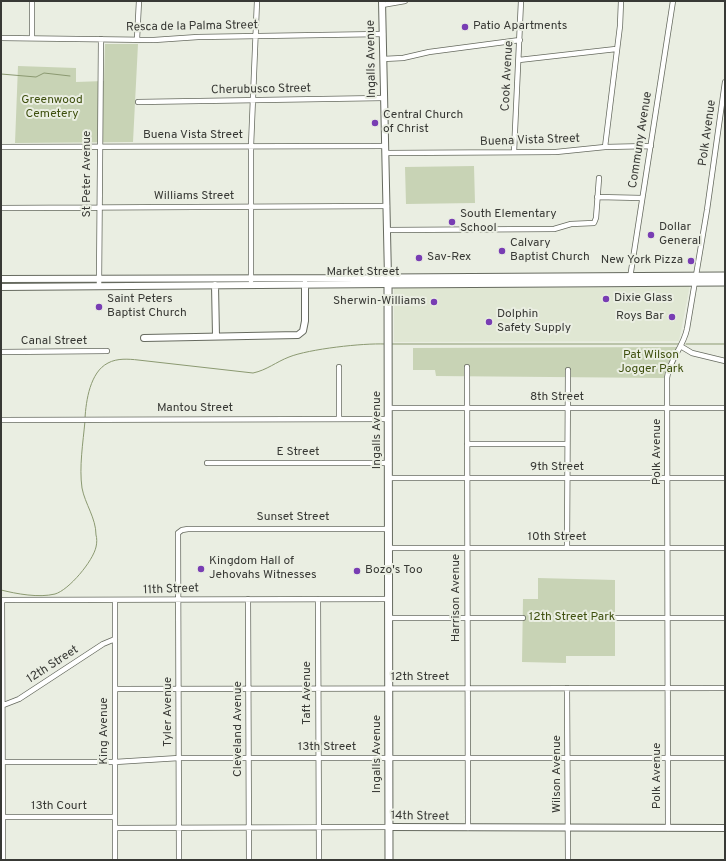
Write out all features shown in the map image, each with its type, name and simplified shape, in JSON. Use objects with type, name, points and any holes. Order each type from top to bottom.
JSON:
[{"type":"main road","name":"Market Street","points":[[388,281],[695,279],[725,276]]},
{"type":"main road","name":"Market Street","points":[[695,279],[725,282]]},
{"type":"main road","name":"Ingalls Avenue","points":[[388,281],[389,860]]},
{"type":"street","points":[[32,1],[32,38]]},
{"type":"street","points":[[137,39],[139,1]]},
{"type":"street","points":[[251,282],[251,146],[257,1]]},
{"type":"street","points":[[382,3],[405,1]]},
{"type":"street","name":"Cook Avenue","points":[[514,152],[521,1]]},
{"type":"street","points":[[605,147],[620,26],[621,1]]},
{"type":"street","name":"Communy Avenue","points":[[630,279],[673,1]]},
{"type":"street","name":"Ingalls Avenue","points":[[382,3],[388,281]]},
{"type":"street","name":"Resca de la Palma Street","points":[[1,38],[137,39],[383,34]]},
{"type":"street","name":"St Peter Avenue","points":[[99,282],[98,208],[101,39]]},
{"type":"street","points":[[383,59],[403,58],[429,52],[520,40]]},
{"type":"street","points":[[519,60],[616,50]]},
{"type":"street","name":"Polk Avenue","points":[[668,828],[668,372],[682,347],[687,329],[725,82]]},
{"type":"street","name":"Cherubusco Street","points":[[138,102],[384,98]]},
{"type":"street","name":"Buena Vista Street","points":[[1,147],[385,146]]},
{"type":"street","name":"Buena Vista Street","points":[[386,153],[570,152],[605,147],[651,146]]},
{"type":"street","points":[[388,230],[554,229],[574,224],[594,223],[596,218],[599,178]]},
{"type":"street","points":[[597,197],[642,198]]},
{"type":"street","name":"Williams Street","points":[[1,208],[387,206]]},
{"type":"street","name":"Market Street","points":[[1,279],[215,285],[251,282],[305,284],[388,281]]},
{"type":"street","name":"Market Street","points":[[1,287],[99,282],[388,281]]},
{"type":"street","points":[[144,338],[298,335],[303,331],[306,321],[305,284]]},
{"type":"street","points":[[215,285],[216,336]]},
{"type":"street","points":[[682,347],[692,353],[725,361]]},
{"type":"street","name":"Canal Street","points":[[1,352],[107,351]]},
{"type":"street","points":[[339,367],[339,419]]},
{"type":"street","name":"Harrison Avenue","points":[[467,367],[468,828]]},
{"type":"street","points":[[567,548],[568,370]]},
{"type":"street","name":"8th Street","points":[[389,408],[725,408]]},
{"type":"street","name":"Mantou Street","points":[[1,420],[389,419]]},
{"type":"street","points":[[467,444],[567,444]]},
{"type":"street","name":"E Street","points":[[207,463],[389,463]]},
{"type":"street","name":"9th Street","points":[[389,478],[725,478]]},
{"type":"street","name":"Sunset Street","points":[[179,564],[178,533],[182,530],[389,529]]},
{"type":"street","name":"10th Street","points":[[389,548],[725,548]]},
{"type":"street","name":"Tyler Avenue","points":[[179,564],[179,860]]},
{"type":"street","name":"11th Street","points":[[2,600],[54,598],[115,601],[179,598],[389,599]]},
{"type":"street","name":"Cleveland Avenue","points":[[248,599],[249,860]]},
{"type":"street","name":"Taft Avenue","points":[[318,599],[319,860]]},
{"type":"street","points":[[2,600],[3,860]]},
{"type":"street","name":"King Avenue","points":[[115,601],[115,860]]},
{"type":"street","points":[[389,618],[523,618]]},
{"type":"street","points":[[614,618],[725,618]]},
{"type":"street","name":"12th Street","points":[[2,706],[19,699],[103,644],[115,639]]},
{"type":"street","name":"Wilson Avenue","points":[[567,688],[568,860]]},
{"type":"street","name":"12th Street","points":[[115,689],[725,688]]},
{"type":"street","name":"13th Street","points":[[2,762],[115,762],[179,758],[725,758]]},
{"type":"street","name":"13th Court","points":[[2,817],[115,817]]},
{"type":"street","name":"14th Street","points":[[115,828],[725,828]]},
{"type":"shaded area","points":[[690,285],[679,341],[394,342],[394,287]]},
{"type":"green space","name":"Greenwood Cemetery","points":[[105,44],[138,44],[133,142],[15,143],[18,66],[76,68],[76,82],[104,81]]},
{"type":"green space","points":[[474,166],[475,203],[406,204],[405,167]]},
{"type":"green space","name":"Pat Wilson Jogger Park","points":[[677,347],[666,367],[664,378],[436,376],[435,370],[413,370],[413,348]]},
{"type":"green space","name":"12th Street Park","points":[[538,578],[615,580],[615,656],[566,656],[566,663],[522,662],[523,599],[538,599]]},
{"type":"waterway","points":[[1,74],[36,77],[44,73],[70,76]]},
{"type":"waterway","points":[[85,418],[86,404],[93,380],[102,367],[115,360],[134,360],[253,373],[263,370],[289,357],[309,351],[350,346],[385,344]]},
{"type":"waterway","points":[[392,344],[679,344]]},
{"type":"waterway","points":[[686,344],[725,344]]},
{"type":"waterway","points":[[1,590],[35,596],[55,594],[67,587],[80,574],[94,553],[97,542],[96,529],[83,494],[81,480],[85,421]]},
{"type":"place","name":"Patio Apartments","points":[[465,27]]},
{"type":"place","name":"Central Church of Christ","points":[[375,123]]},
{"type":"place","name":"South Elementary School","points":[[452,222]]},
{"type":"place","name":"Dollar General","points":[[651,235]]},
{"type":"place","name":"Calvary Baptist Church","points":[[502,251]]},
{"type":"place","name":"Sav-Rex","points":[[419,258]]},
{"type":"place","name":"New York Pizza","points":[[691,261]]},
{"type":"place","name":"Dixie Glass","points":[[606,299]]},
{"type":"place","name":"Sherwin-Williams","points":[[434,302]]},
{"type":"place","name":"Saint Peters Baptist Church","points":[[99,307]]},
{"type":"place","name":"Roys Bar","points":[[672,317]]},
{"type":"place","name":"Dolphin Safety Supply","points":[[489,322]]},
{"type":"place","name":"Kingdom Hall of Jehovahs Witnesses","points":[[201,569]]},
{"type":"place","name":"Bozo's Too","points":[[357,571]]}]
